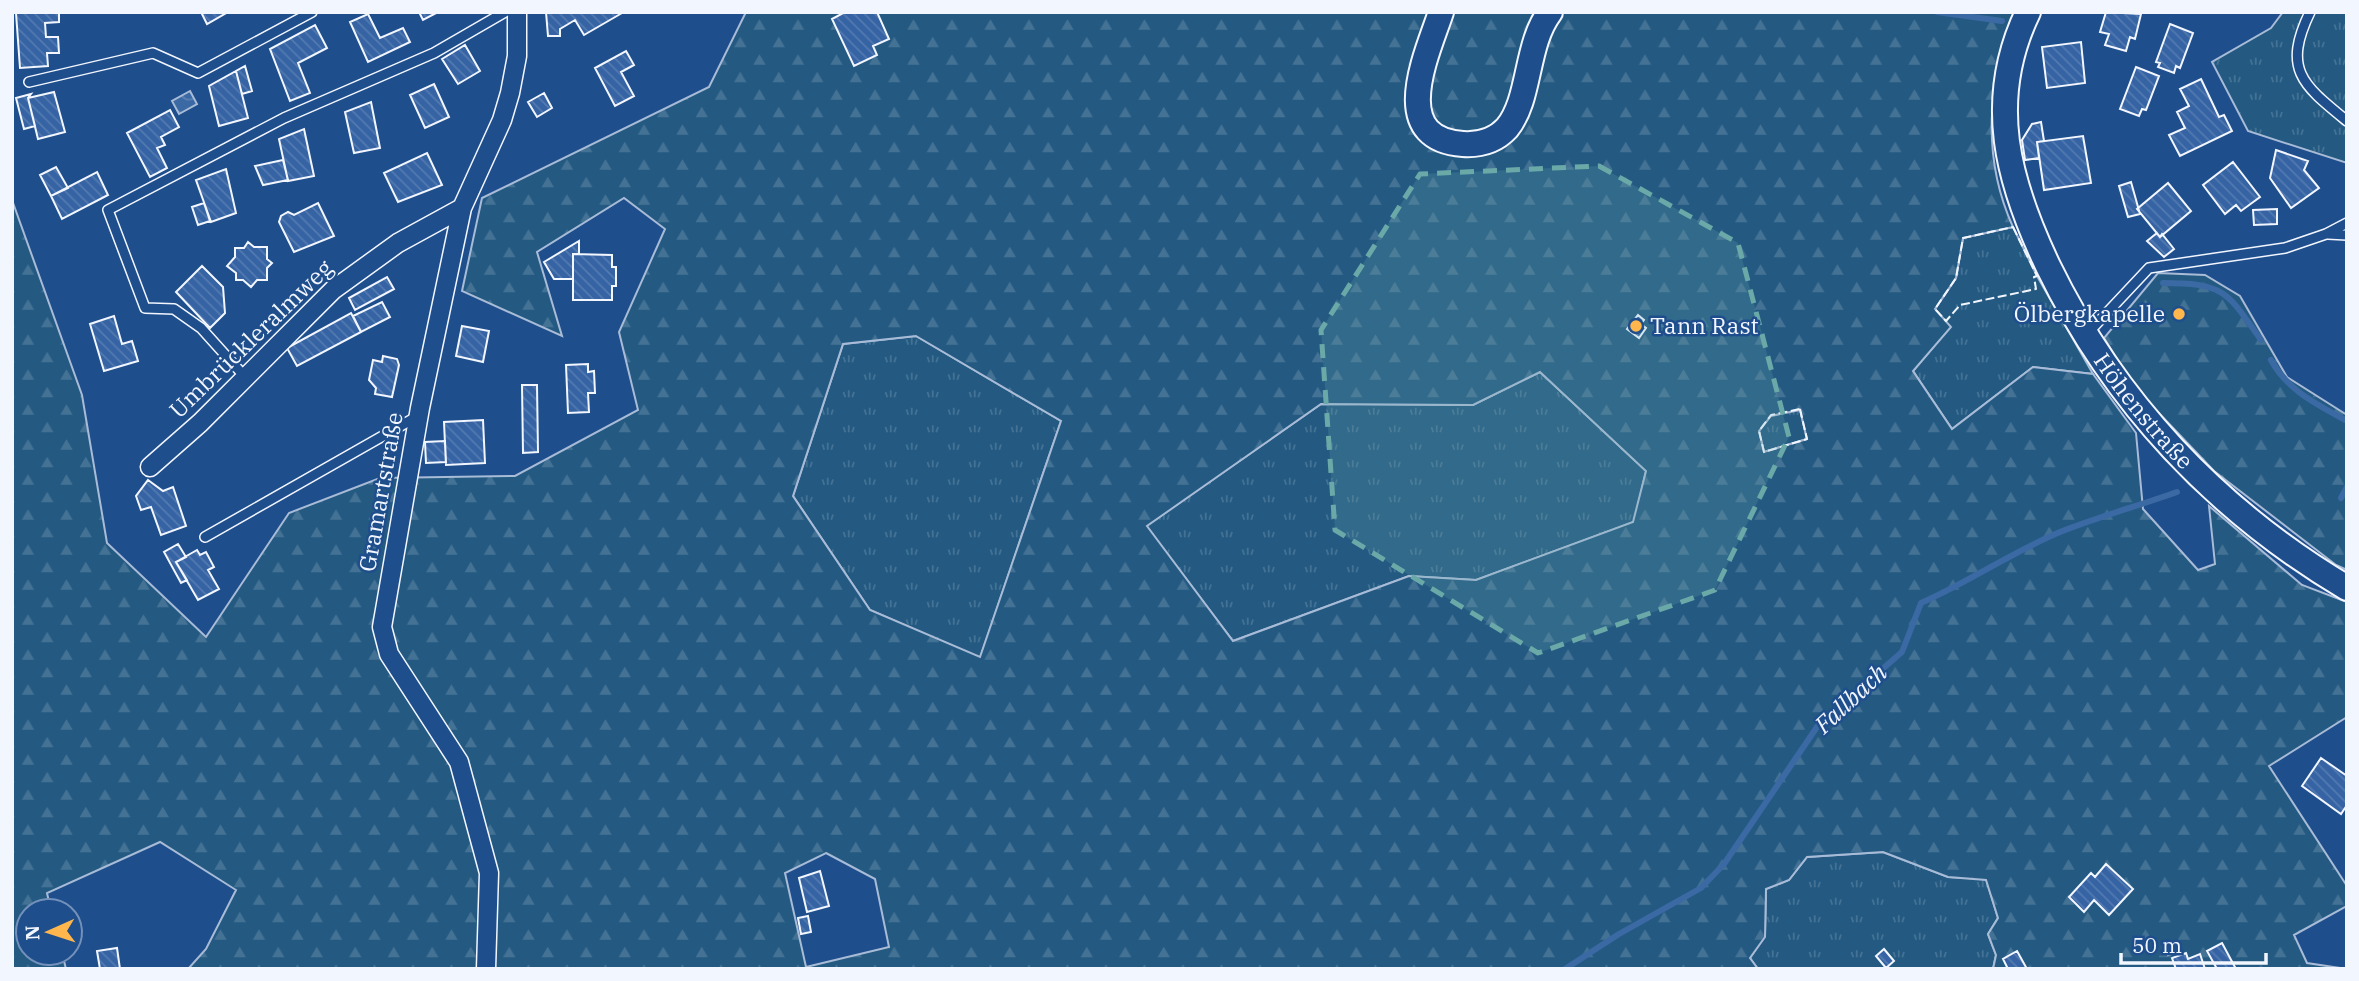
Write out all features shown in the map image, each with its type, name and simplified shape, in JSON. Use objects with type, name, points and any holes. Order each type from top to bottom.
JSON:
[{"type":"street","name":"Gramartstraße","points":[[486,969],[489,873],[459,762],[389,654],[382,626],[419,415],[463,208],[502,120],[510,93],[517,55],[517,12]]},
{"type":"street","points":[[1441,12],[1418,79],[1418,105],[1421,117],[1433,133],[1450,141],[1468,144],[1490,141],[1509,125],[1538,33],[1550,12]]},
{"type":"street","name":"Höhenstraße","points":[[2028,12],[2008,76],[2004,113],[2008,155],[2014,186],[2059,287],[2086,335],[2139,412],[2191,468],[2279,544],[2347,588]]},
{"type":"street","name":"Umbrückleralmweg","points":[[150,467],[246,378],[333,290],[398,243],[463,208]]},
{"type":"lane","points":[[29,82],[153,53],[198,73],[312,12]]},
{"type":"lane","points":[[246,378],[201,328],[174,309],[145,307],[108,210],[284,118],[433,53],[505,12]]},
{"type":"lane","points":[[2310,12],[2298,38],[2298,65],[2309,90],[2347,121]]},
{"type":"lane","points":[[2086,335],[2148,268],[2274,250],[2326,234],[2347,223]]},
{"type":"lane","points":[[2326,234],[2347,235]]},
{"type":"lane","points":[[205,537],[419,415]]},
{"type":"highlighted area","points":[[1599,166],[1738,243],[1789,437],[1715,590],[1538,653],[1335,530],[1321,330],[1420,174]]},
{"type":"green space","points":[[746,12],[2014,12],[1998,66],[1992,120],[1996,174],[2013,227],[1963,238],[1956,278],[1935,309],[1951,327],[1913,371],[1952,429],[2033,367],[2093,374],[2136,433],[2143,509],[2198,570],[2215,564],[2209,506],[2302,585],[2347,602],[2347,717],[2269,766],[2347,886],[2347,906],[2294,935],[2307,963],[2347,969],[1993,969],[1996,955],[1988,934],[1998,918],[1986,880],[1948,877],[1883,852],[1807,857],[1789,880],[1766,889],[1765,937],[1750,958],[1758,969],[188,969],[206,949],[236,890],[160,842],[47,893],[48,897],[14,897],[14,967],[66,969],[12,969],[12,200],[82,395],[107,543],[206,637],[289,513],[380,478],[515,476],[638,410],[619,332],[665,229],[624,198],[537,252],[562,336],[462,291],[482,198],[709,87]],"holes":[[[916,336],[1061,421],[980,657],[870,610],[793,496],[843,344]],[[1540,372],[1646,471],[1633,522],[1476,580],[1409,576],[1233,641],[1147,526],[1321,404],[1473,405]],[[1800,410],[1807,439],[1764,452],[1759,431],[1771,416]],[[826,853],[875,879],[889,947],[806,967],[785,873]]]},
{"type":"green space","points":[[2283,12],[2347,12],[2347,163],[2248,131],[2212,62],[2271,28]]},
{"type":"green space","points":[[2013,227],[2037,276],[2093,374],[2033,367],[1952,429],[1913,371],[1950,327],[1935,309],[1956,278],[1963,238]]},
{"type":"green space","points":[[2158,273],[2205,275],[2240,296],[2287,377],[2347,415],[2347,570],[2336,565],[2214,471],[2136,389],[2104,338]]},
{"type":"green space","points":[[916,336],[1061,421],[980,658],[870,610],[793,496],[843,344]]},
{"type":"green space","points":[[1540,372],[1646,471],[1634,522],[1476,580],[1409,576],[1233,641],[1146,526],[1321,404],[1473,405]]},
{"type":"green space","points":[[1800,409],[1807,439],[1764,452],[1759,431],[1771,415]]},
{"type":"green space","points":[[1883,852],[1948,877],[1986,879],[1998,918],[1988,934],[1996,955],[1993,969],[1758,969],[1750,958],[1765,936],[1766,889],[1789,880],[1807,857]]},
{"type":"water","points":[[190,91],[197,104],[179,114],[172,101]]},
{"type":"building","points":[[59,12],[59,22],[45,23],[46,37],[58,37],[59,53],[47,53],[48,66],[20,68],[16,13]]},
{"type":"building","points":[[201,12],[228,12],[207,24]]},
{"type":"building","points":[[419,12],[438,12],[423,20]]},
{"type":"building","points":[[546,12],[622,13],[584,35],[575,20],[560,29],[560,36],[548,36]]},
{"type":"building","points":[[845,12],[877,12],[889,39],[873,46],[877,55],[854,66],[832,19]]},
{"type":"building","points":[[2106,12],[2141,14],[2135,39],[2130,37],[2126,51],[2105,45],[2109,34],[2100,32]]},
{"type":"building","points":[[368,14],[380,38],[403,28],[410,42],[368,62],[350,22]]},
{"type":"building","points":[[2170,24],[2193,33],[2180,68],[2176,66],[2174,73],[2158,67],[2160,63],[2156,62]]},
{"type":"building","points":[[315,25],[327,48],[298,63],[310,93],[290,101],[270,49]]},
{"type":"building","points":[[2081,42],[2085,83],[2047,88],[2042,47]]},
{"type":"building","points":[[465,45],[480,71],[458,84],[442,59]]},
{"type":"building","points":[[626,51],[634,65],[621,72],[634,96],[615,106],[595,68]]},
{"type":"building","points":[[245,66],[252,91],[242,94],[236,71]]},
{"type":"building","points":[[2136,67],[2159,76],[2146,110],[2142,109],[2139,116],[2120,109]]},
{"type":"building","points":[[236,71],[248,118],[219,126],[209,86]]},
{"type":"building","points":[[2201,79],[2219,117],[2224,115],[2232,131],[2180,156],[2169,135],[2185,128],[2177,112],[2189,106],[2180,89]]},
{"type":"building","points":[[434,84],[449,117],[425,128],[410,95]]},
{"type":"building","points":[[54,92],[65,132],[38,139],[28,98]]},
{"type":"building","points":[[544,93],[552,108],[537,117],[528,102]]},
{"type":"building","points":[[31,94],[28,98],[35,126],[24,129],[16,98]]},
{"type":"building","points":[[371,102],[380,148],[354,153],[345,112]]},
{"type":"building","points":[[170,110],[179,127],[161,137],[165,145],[157,148],[167,168],[150,177],[127,133]]},
{"type":"building","points":[[2041,122],[2044,141],[2037,142],[2039,158],[2025,160],[2022,140],[2032,124]]},
{"type":"building","points":[[304,129],[314,176],[288,181],[279,139]]},
{"type":"building","points":[[2083,136],[2091,183],[2044,190],[2037,142]]},
{"type":"building","points":[[2276,150],[2308,161],[2304,170],[2319,188],[2291,208],[2270,178]]},
{"type":"building","points":[[427,153],[442,185],[398,202],[384,173]]},
{"type":"building","points":[[283,160],[288,180],[263,185],[255,166]]},
{"type":"building","points":[[2233,162],[2260,197],[2241,211],[2236,205],[2225,214],[2203,185]]},
{"type":"building","points":[[56,167],[68,188],[51,196],[40,175]]},
{"type":"building","points":[[226,169],[236,213],[211,222],[196,180]]},
{"type":"building","points":[[97,172],[108,195],[62,219],[51,196]]},
{"type":"building","points":[[2131,182],[2140,214],[2128,217],[2119,186]]},
{"type":"building","points":[[2168,183],[2191,211],[2160,237],[2137,209]]},
{"type":"building","points":[[204,203],[210,221],[198,225],[192,207]]},
{"type":"building","points":[[318,203],[334,236],[294,252],[279,222],[281,216],[288,212],[294,215]]},
{"type":"building","points":[[2277,209],[2277,224],[2254,225],[2253,210]]},
{"type":"building","points":[[2157,233],[2160,237],[2162,234],[2174,249],[2164,257],[2147,241]]},
{"type":"building","points":[[579,241],[579,254],[573,254],[573,279],[554,279],[544,262]]},
{"type":"building","points":[[248,242],[254,247],[267,247],[267,259],[272,263],[267,268],[267,280],[257,280],[251,287],[243,280],[236,280],[236,273],[227,266],[235,257],[235,248],[244,248]]},
{"type":"building","points":[[573,254],[612,255],[612,267],[616,267],[616,286],[612,286],[612,300],[573,300]]},
{"type":"building","points":[[202,266],[223,287],[225,313],[210,328],[176,292]]},
{"type":"building","points":[[387,277],[394,289],[355,310],[349,298]]},
{"type":"building","points":[[382,302],[390,317],[361,332],[353,316]]},
{"type":"building","points":[[351,313],[361,332],[297,366],[287,348]]},
{"type":"building","name":"Tann Rast","points":[[1638,315],[1644,320],[1641,324],[1646,328],[1639,338],[1627,329]]},
{"type":"building","points":[[114,316],[122,344],[132,341],[138,361],[104,371],[90,324]]},
{"type":"building","points":[[462,326],[489,331],[483,362],[456,356]]},
{"type":"building","points":[[383,356],[397,359],[399,365],[392,397],[375,394],[376,388],[369,380],[373,360],[382,362]]},
{"type":"building","points":[[588,364],[588,372],[594,371],[595,393],[588,393],[589,412],[568,413],[566,365]]},
{"type":"building","points":[[522,385],[537,385],[538,452],[523,453]]},
{"type":"building","points":[[483,420],[485,463],[446,465],[444,422]]},
{"type":"building","points":[[445,441],[446,462],[426,463],[425,442]]},
{"type":"building","points":[[148,480],[163,491],[173,487],[186,526],[161,535],[151,507],[141,510],[136,496]]},
{"type":"building","points":[[178,544],[186,557],[176,562],[187,580],[181,583],[164,552]]},
{"type":"building","points":[[197,550],[200,555],[206,552],[214,567],[208,570],[219,589],[198,600],[176,562]]},
{"type":"building","points":[[2321,758],[2347,776],[2347,805],[2341,814],[2302,786]]},
{"type":"building","points":[[2106,864],[2133,889],[2109,915],[2094,900],[2084,912],[2069,897],[2091,873],[2095,877]]},
{"type":"building","points":[[820,871],[829,906],[807,912],[799,878]]},
{"type":"building","points":[[808,916],[811,932],[801,934],[798,918]]},
{"type":"building","points":[[2174,943],[2176,953],[2168,955],[2166,944]]},
{"type":"building","points":[[2222,943],[2236,969],[2217,969],[2207,951]]},
{"type":"building","points":[[117,948],[120,969],[100,969],[97,951]]},
{"type":"building","points":[[1884,949],[1894,961],[1886,968],[1876,956]]},
{"type":"building","points":[[2017,951],[2027,969],[2008,969],[2003,959]]},
{"type":"building","points":[[2186,953],[2188,959],[2200,954],[2205,969],[2176,969],[2172,958]]},
{"type":"waterway","points":[[1937,12],[2002,21]]},
{"type":"waterway","points":[[2163,283],[2184,283],[2212,288],[2231,301],[2261,340]]},
{"type":"waterway","points":[[2271,360],[2295,388],[2347,421]]},
{"type":"waterway","name":"Fallbach","points":[[2341,498],[2347,487]]},
{"type":"waterway","name":"Fallbach","points":[[1565,969],[1619,934],[1701,888],[1724,864],[1819,724],[1902,652],[1921,603],[2060,532],[2177,492]]},
{"type":"fence","points":[[2013,227],[2037,276],[2034,277],[2036,289],[1960,305],[1946,321],[1935,309],[1956,278],[1963,238],[2013,227]]},
{"type":"fence","points":[[1800,409],[1807,439],[1764,452],[1759,431],[1771,415],[1800,409]]},
{"type":"place","name":"Ölbergkapelle","points":[[2179,314]]},
{"type":"place","name":"Tann Rast","points":[[1636,326]]}]
